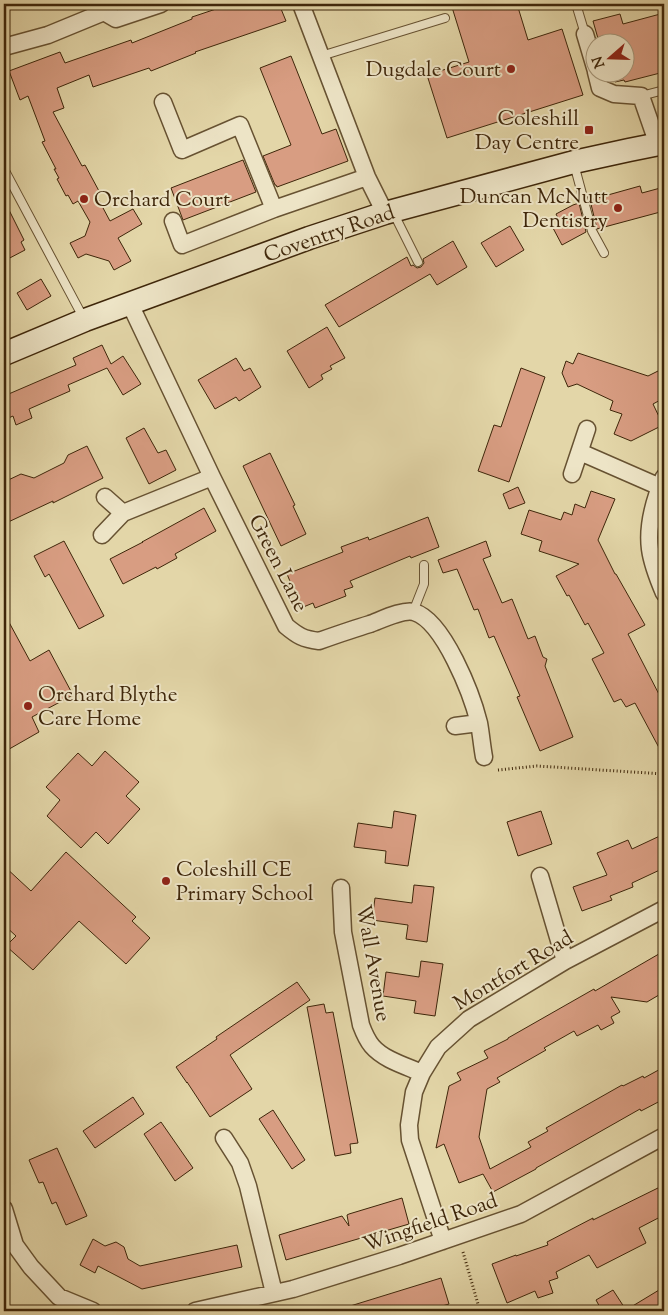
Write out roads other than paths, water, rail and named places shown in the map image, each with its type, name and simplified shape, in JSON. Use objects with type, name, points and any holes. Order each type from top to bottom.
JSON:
[{"type":"main road","name":"Coventry Road","points":[[5,351],[309,238],[388,212],[574,162],[661,144]]},
{"type":"street","points":[[4,47],[48,36],[102,8],[116,19],[161,4]]},
{"type":"street","points":[[301,4],[367,177],[388,212]]},
{"type":"street","points":[[598,82],[600,88],[614,94],[641,96],[661,144]]},
{"type":"street","points":[[163,102],[182,150],[240,125],[274,209]]},
{"type":"street","points":[[173,221],[182,245],[274,209],[367,177]]},
{"type":"street","name":"Green Lane","points":[[130,304],[212,477],[286,626],[299,636],[319,640],[396,614],[414,612]]},
{"type":"street","points":[[572,474],[587,430]]},
{"type":"street","points":[[580,452],[662,482],[651,518],[650,548],[654,567],[664,593]]},
{"type":"street","points":[[102,535],[123,514],[212,477]]},
{"type":"street","points":[[105,497],[123,514]]},
{"type":"street","points":[[414,612],[425,618],[440,635],[454,658],[479,723],[484,757]]},
{"type":"street","points":[[455,726],[479,723]]},
{"type":"street","points":[[540,876],[564,961]]},
{"type":"street","name":"Wall Avenue","points":[[341,888],[343,932],[360,1025],[373,1048],[384,1056],[422,1073]]},
{"type":"street","name":"Montfort Road","points":[[451,1238],[410,1140],[409,1125],[414,1092],[422,1073],[438,1047],[469,1019],[564,961],[664,909]]},
{"type":"street","name":"Wingfield Road","points":[[194,1311],[311,1284],[521,1214],[664,1136]]},
{"type":"street","points":[[224,1138],[240,1163],[248,1186],[274,1293]]},
{"type":"street","points":[[4,1208],[9,1248],[31,1267],[59,1297],[93,1311]]},
{"type":"lane","points":[[576,4],[585,34]]},
{"type":"lane","points":[[320,56],[445,18]]},
{"type":"lane","points":[[641,96],[664,90]]},
{"type":"lane","points":[[574,162],[592,231],[604,253]]},
{"type":"lane","points":[[4,169],[85,320]]},
{"type":"lane","points":[[388,212],[418,262]]},
{"type":"lane","points":[[414,612],[424,584],[424,566]]},
{"type":"place","name":"Dugdale Court","points":[[511,69]]},
{"type":"place","name":"Coleshill Day Centre","points":[[589,130]]},
{"type":"place","name":"Orchard Court","points":[[84,199]]},
{"type":"place","name":"Duncan McNutt Dentistry","points":[[618,208]]},
{"type":"place","name":"Orchard Blythe Care Home","points":[[28,706]]},
{"type":"place","name":"Coleshill CE Primary School","points":[[166,881]]}]
